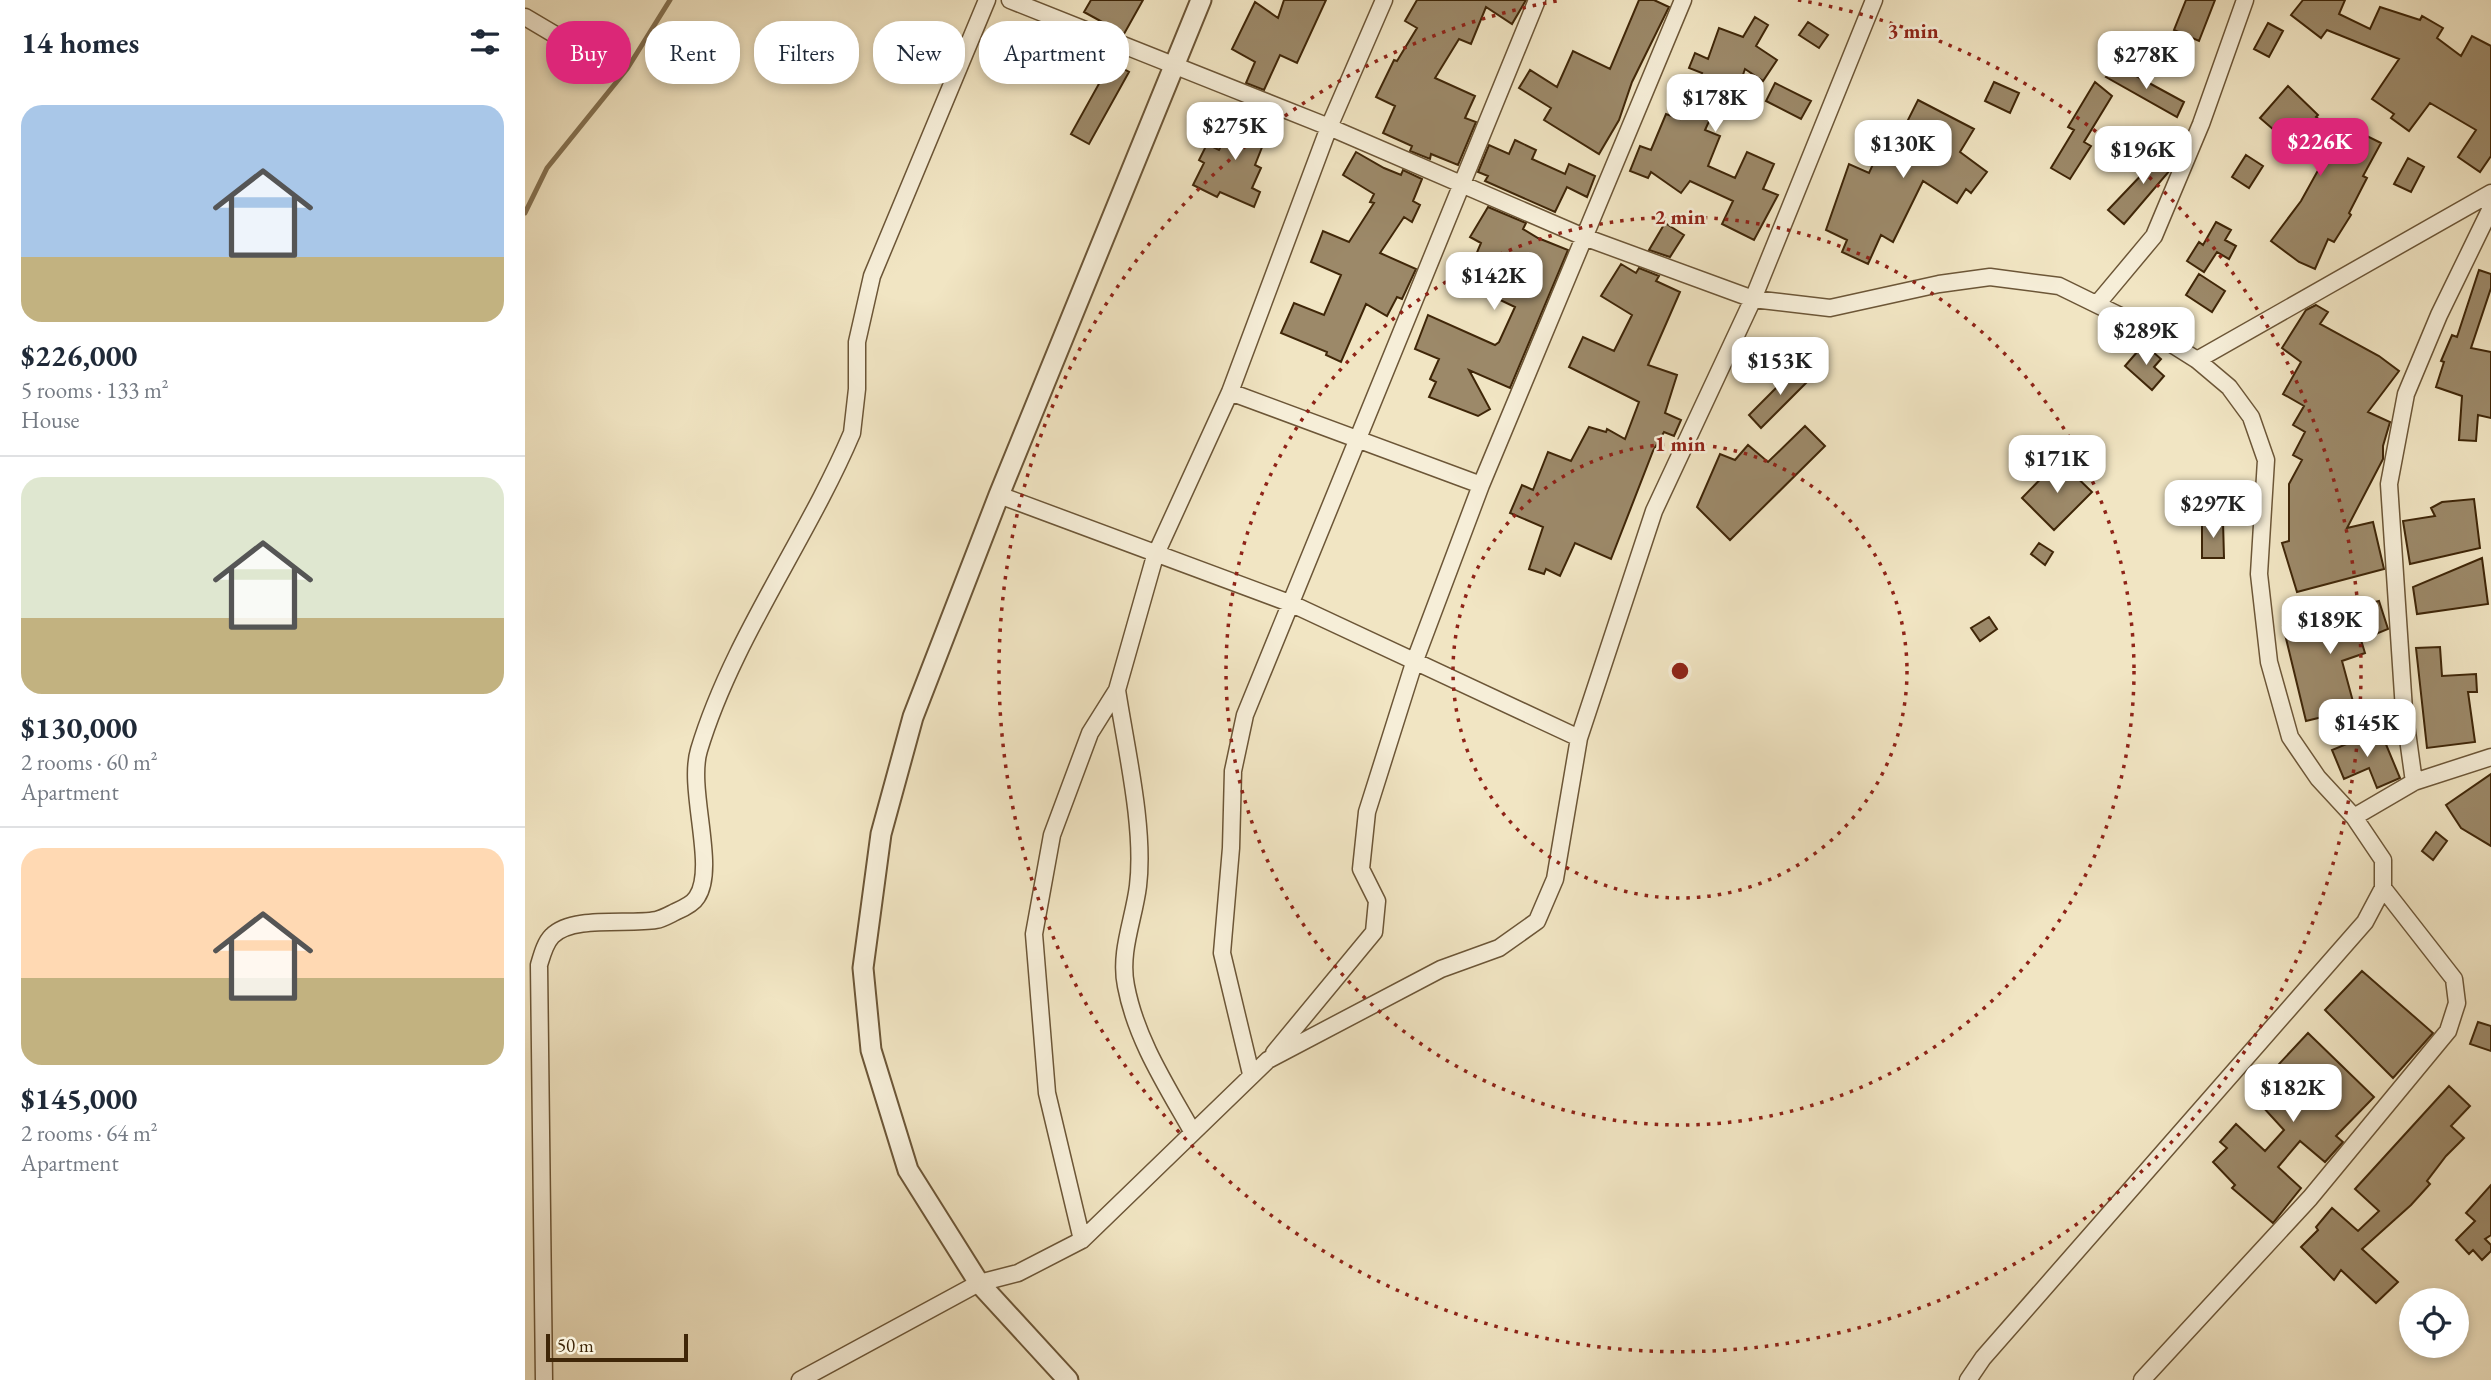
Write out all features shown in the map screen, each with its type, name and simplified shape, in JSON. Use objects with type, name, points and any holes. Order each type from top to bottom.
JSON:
[{"type":"street","points":[[544,1380],[539,965],[543,951],[551,936],[559,931],[577,925],[657,920],[683,909],[697,897],[702,879],[703,833],[695,792],[698,752],[722,690],[852,433],[857,389],[857,342],[872,276],[987,0]]},
{"type":"street","points":[[1010,0],[1329,127],[1584,237],[1753,299],[1830,308],[1939,284],[1990,277],[2059,286],[2151,331],[2197,360],[2229,387],[2251,417],[2266,460],[2259,574],[2269,662],[2290,737],[2318,778],[2354,817],[2383,860],[2383,888],[2365,922],[1983,1358],[1968,1380]]},
{"type":"street","points":[[1068,1380],[979,1283],[908,1170],[871,1050],[863,968],[881,834],[913,718],[999,495],[1201,0]]},
{"type":"street","points":[[1082,1240],[1047,1093],[1034,934],[1052,835],[1090,733],[1117,690],[1156,556],[1230,392],[1329,127],[1384,0]]},
{"type":"street","points":[[1251,1074],[1222,953],[1231,848],[1233,771],[1245,715],[1537,0]]},
{"type":"street","points":[[800,1380],[979,1283],[1019,1273],[1082,1240],[1268,1060],[1374,932],[1377,901],[1361,869],[1367,811],[1414,663],[1481,485],[1683,0]]},
{"type":"street","points":[[1268,1060],[1441,970],[1499,948],[1537,921],[1555,879],[1579,738],[1654,511],[1753,299],[1874,0]]},
{"type":"street","points":[[2098,303],[2154,236],[2201,124],[2245,0]]},
{"type":"street","points":[[525,17],[546,29]]},
{"type":"street","points":[[2197,360],[2491,193]]},
{"type":"street","points":[[2414,782],[2404,710],[2389,484],[2406,394],[2439,315],[2491,208]]},
{"type":"street","points":[[1230,392],[1481,485]]},
{"type":"street","points":[[999,495],[1156,556],[1292,604],[1579,738]]},
{"type":"street","points":[[1117,690],[1136,817],[1138,872],[1138,885],[1126,939],[1125,985],[1143,1044],[1192,1131]]},
{"type":"street","points":[[2354,817],[2414,782],[2491,757]]},
{"type":"street","points":[[2142,1380],[2310,1198],[2448,1031],[2457,1003],[2454,979],[2383,888]]},
{"type":"building","points":[[1091,0],[1143,0],[1129,25],[1129,21],[1100,21],[1084,12]]},
{"type":"building","points":[[1284,0],[1326,0],[1297,63],[1280,55],[1264,90],[1246,83],[1255,62],[1232,49],[1255,2],[1278,18]]},
{"type":"building","points":[[1417,0],[1526,0],[1512,24],[1486,7],[1471,44],[1459,39],[1435,78],[1475,96],[1465,118],[1476,122],[1458,165],[1431,154],[1430,159],[1410,151],[1412,146],[1383,133],[1395,106],[1376,97],[1394,60],[1397,61],[1417,28],[1405,21]]},
{"type":"building","points":[[1639,0],[1654,0],[1669,7],[1632,82],[1619,120],[1599,154],[1544,120],[1551,108],[1519,88],[1530,70],[1557,87],[1573,51],[1610,69]]},
{"type":"building","points":[[2186,0],[2215,0],[2199,41],[2174,30]]},
{"type":"building","points":[[2303,0],[2345,0],[2339,14],[2370,29],[2380,7],[2420,20],[2422,16],[2443,28],[2437,38],[2461,56],[2472,36],[2491,46],[2491,156],[2480,172],[2458,157],[2476,130],[2430,103],[2409,131],[2391,118],[2394,114],[2372,99],[2399,59],[2327,30],[2321,38],[2291,15]]},
{"type":"building","points":[[1755,17],[1768,25],[1756,46],[1777,60],[1763,81],[1745,69],[1735,98],[1722,93],[1705,130],[1720,136],[1708,166],[1735,178],[1747,152],[1774,164],[1763,189],[1778,195],[1754,240],[1722,224],[1733,201],[1690,181],[1681,193],[1651,172],[1648,178],[1630,171],[1640,146],[1651,150],[1666,114],[1680,119],[1702,73],[1689,68],[1695,53],[1708,59],[1719,28],[1743,37]]},
{"type":"building","points":[[1808,22],[1828,35],[1819,48],[1799,35]]},
{"type":"building","points":[[2268,23],[2283,31],[2269,57],[2254,49]]},
{"type":"building","points":[[2116,65],[2184,102],[2177,117],[2106,77]]},
{"type":"building","points":[[1994,82],[2019,93],[2010,113],[1985,101]]},
{"type":"building","points":[[2095,82],[2112,96],[2084,142],[2091,146],[2070,179],[2051,168],[2074,130],[2068,127]]},
{"type":"building","points":[[1775,83],[1811,101],[1801,119],[1766,101]]},
{"type":"building","points":[[1099,84],[1122,84],[1089,144],[1071,134]]},
{"type":"building","points":[[2288,86],[2318,115],[2316,117],[2351,143],[2357,131],[2381,143],[2363,176],[2367,178],[2349,213],[2351,215],[2334,242],[2328,239],[2315,269],[2299,262],[2271,241],[2301,201],[2321,165],[2277,126],[2274,130],[2260,118]]},
{"type":"building","points":[[1918,100],[1974,129],[1960,152],[1987,172],[1971,193],[1966,189],[1957,203],[1923,181],[1893,242],[1881,235],[1868,264],[1842,252],[1847,240],[1826,230],[1849,164],[1869,173],[1880,149],[1891,154]]},
{"type":"building","points":[[1238,115],[1255,124],[1258,116],[1272,122],[1255,165],[1261,168],[1252,188],[1260,192],[1254,207],[1220,192],[1217,197],[1193,185],[1204,163],[1199,160],[1207,144],[1219,150]]},
{"type":"building","points":[[1515,140],[1536,150],[1532,159],[1565,174],[1569,164],[1595,176],[1587,197],[1567,187],[1555,212],[1485,181],[1488,176],[1478,172],[1489,145],[1509,154]]},
{"type":"building","points":[[2169,146],[2177,153],[2171,169],[2124,224],[2108,210]]},
{"type":"building","points":[[1356,152],[1401,175],[1403,170],[1422,179],[1413,201],[1420,205],[1412,222],[1404,217],[1380,253],[1416,269],[1402,299],[1397,297],[1387,316],[1366,304],[1341,362],[1326,355],[1327,352],[1281,333],[1294,303],[1324,315],[1341,275],[1311,262],[1323,231],[1349,242],[1374,203],[1370,202],[1374,194],[1343,175]]},
{"type":"building","points":[[2246,155],[2263,166],[2249,188],[2232,177]]},
{"type":"building","points":[[2408,158],[2424,167],[2411,192],[2394,184]]},
{"type":"building","points":[[1488,207],[1526,223],[1523,229],[1568,250],[1510,388],[1469,370],[1490,409],[1478,416],[1429,397],[1436,382],[1430,379],[1439,359],[1415,349],[1428,315],[1495,345],[1499,342],[1515,307],[1496,298],[1500,290],[1467,276],[1481,243],[1470,237]]},
{"type":"building","points":[[2216,222],[2231,230],[2225,240],[2236,246],[2229,259],[2217,252],[2204,272],[2187,261],[2199,242],[2203,245]]},
{"type":"building","points":[[1665,223],[1684,235],[1670,257],[1649,250]]},
{"type":"building","points":[[1621,264],[1636,273],[1639,268],[1659,276],[1656,281],[1680,292],[1648,365],[1677,375],[1665,413],[1681,420],[1674,436],[1664,432],[1653,451],[1611,559],[1575,543],[1560,576],[1546,569],[1544,574],[1529,569],[1543,527],[1510,513],[1522,485],[1533,490],[1548,452],[1571,461],[1589,427],[1606,432],[1607,429],[1625,439],[1639,402],[1569,367],[1583,337],[1614,351],[1632,315],[1601,296]]},
{"type":"building","points":[[2479,270],[2491,274],[2491,288],[2471,348],[2491,352],[2491,418],[2478,415],[2476,441],[2459,440],[2462,396],[2436,387],[2444,362],[2441,361],[2452,335],[2457,337]]},
{"type":"building","points":[[2199,274],[2225,291],[2212,312],[2186,295]]},
{"type":"building","points":[[2316,305],[2328,312],[2320,324],[2379,356],[2399,371],[2368,412],[2390,422],[2383,446],[2383,459],[2347,528],[2373,522],[2384,569],[2297,592],[2282,543],[2289,541],[2289,484],[2302,460],[2293,455],[2305,432],[2293,425],[2304,406],[2283,394],[2301,362],[2282,348],[2306,310]]},
{"type":"building","points":[[2144,344],[2161,359],[2154,367],[2164,376],[2152,390],[2125,366]]},
{"type":"building","points":[[1798,366],[1811,378],[1761,428],[1749,415]]},
{"type":"building","points":[[1805,426],[1825,446],[1730,540],[1697,507],[1720,454],[1735,460],[1748,445],[1768,462]]},
{"type":"building","points":[[2059,460],[2092,492],[2054,530],[2022,498]]},
{"type":"building","points":[[2474,499],[2480,548],[2410,564],[2403,521],[2435,516],[2431,508],[2442,502]]},
{"type":"building","points":[[2202,521],[2223,521],[2224,558],[2202,558]]},
{"type":"building","points":[[2039,543],[2053,552],[2045,565],[2031,554]]},
{"type":"building","points":[[2482,558],[2488,604],[2417,614],[2413,587]]},
{"type":"building","points":[[2379,601],[2388,629],[2361,640],[2365,653],[2342,661],[2355,709],[2306,721],[2283,626]]},
{"type":"building","points":[[1989,617],[1997,629],[1980,641],[1971,628]]},
{"type":"building","points":[[2440,647],[2442,676],[2476,674],[2477,692],[2468,692],[2475,742],[2427,748],[2416,648]]},
{"type":"building","points":[[2380,730],[2400,778],[2377,788],[2369,768],[2344,779],[2332,750]]},
{"type":"building","points":[[2491,774],[2491,846],[2461,828],[2446,805]]},
{"type":"building","points":[[2436,832],[2447,841],[2433,860],[2422,851]]},
{"type":"building","points":[[2362,971],[2433,1033],[2393,1078],[2325,1010]]},
{"type":"building","points":[[2478,1022],[2491,1026],[2491,1051],[2470,1044]]},
{"type":"building","points":[[2308,1033],[2374,1097],[2336,1136],[2343,1142],[2325,1162],[2300,1141],[2278,1167],[2301,1188],[2273,1223],[2232,1188],[2235,1185],[2213,1162],[2227,1148],[2220,1142],[2236,1124],[2265,1151],[2284,1130],[2251,1094]]},
{"type":"building","points":[[2449,1086],[2470,1106],[2451,1126],[2464,1138],[2446,1156],[2427,1181],[2430,1184],[2411,1205],[2362,1249],[2398,1282],[2376,1303],[2341,1270],[2334,1280],[2301,1247],[2318,1230],[2316,1227],[2332,1208],[2358,1231],[2379,1211],[2355,1189]]},
{"type":"building","points":[[2491,1185],[2491,1235],[2485,1239],[2491,1245],[2491,1251],[2482,1260],[2473,1250],[2469,1254],[2456,1240],[2475,1221],[2466,1213]]},
{"type":"waterway","points":[[525,213],[547,168],[627,69],[670,0]]}]
